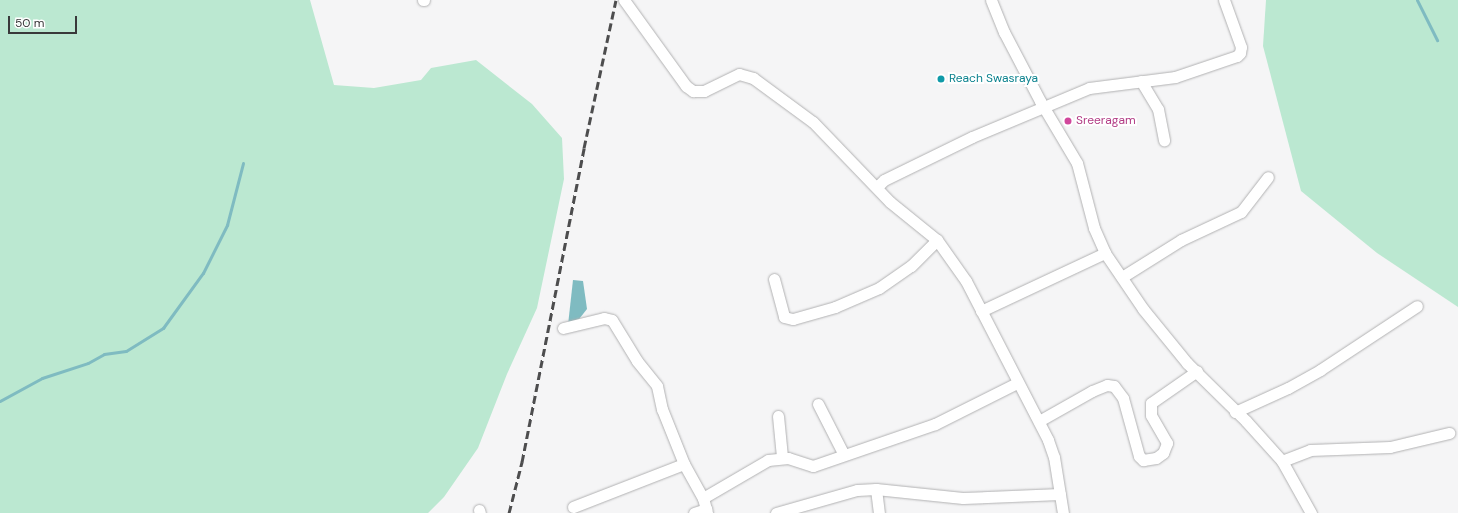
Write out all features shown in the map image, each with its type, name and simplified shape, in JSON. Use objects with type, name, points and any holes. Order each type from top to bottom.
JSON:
[{"type":"street","points":[[624,0],[686,86],[693,91],[704,91],[739,74],[753,78],[813,122],[852,165],[900,212],[937,240],[966,280],[1017,383],[1039,421],[1054,457],[1062,513]]},
{"type":"street","points":[[991,0],[1004,32],[1043,107],[1077,163],[1094,228],[1105,253],[1143,309],[1197,372],[1282,461],[1311,513]]},
{"type":"street","points":[[876,187],[884,180],[912,166],[1043,107],[1097,85],[1175,77],[1229,60],[1240,53],[1224,0]]},
{"type":"street","points":[[1141,81],[1158,109],[1164,140]]},
{"type":"street","points":[[1122,277],[1181,240],[1241,212],[1268,177]]},
{"type":"street","points":[[774,279],[784,317],[793,320],[835,307],[879,288],[911,266],[937,240]]},
{"type":"street","points":[[981,311],[1105,253]]},
{"type":"street","points":[[1235,412],[1288,388],[1320,370],[1416,306]]},
{"type":"street","points":[[563,328],[604,318],[612,320],[636,361],[657,386],[662,409],[684,464],[705,507]]},
{"type":"street","points":[[1039,421],[1092,391],[1107,385],[1114,386],[1123,398],[1139,456],[1143,460],[1156,458],[1163,453],[1167,443],[1151,415],[1151,403],[1197,372]]},
{"type":"street","points":[[694,513],[705,507],[768,460],[782,457],[813,466],[935,424],[1017,383]]},
{"type":"street","points":[[818,404],[844,455]]},
{"type":"street","points":[[778,416],[782,457]]},
{"type":"street","points":[[1282,461],[1310,450],[1390,447],[1450,434]]},
{"type":"street","points":[[573,507],[684,464]]},
{"type":"street","points":[[776,513],[856,490],[876,489],[964,498],[1060,494]]},
{"type":"street","points":[[876,489],[879,513]]},
{"type":"green space","points":[[0,0],[310,0],[334,85],[374,88],[421,80],[431,68],[476,60],[532,104],[562,138],[564,179],[537,308],[507,374],[478,448],[444,497],[428,513],[0,513]]},
{"type":"green space","points":[[1266,0],[1458,0],[1458,307],[1377,253],[1301,191],[1263,46]]},
{"type":"water","points":[[573,280],[583,281],[587,309],[576,323],[568,325]]},
{"type":"waterway","points":[[1417,0],[1437,40]]},
{"type":"waterway","points":[[0,401],[42,378],[88,363],[104,354],[126,351],[163,328],[203,273],[227,225],[243,163]]},
{"type":"railway","points":[[509,513],[522,462],[584,148],[616,0]]},
{"type":"place","name":"Reach Swasraya","points":[[941,79]]},
{"type":"place","name":"Sreeragam","points":[[1068,121]]}]
